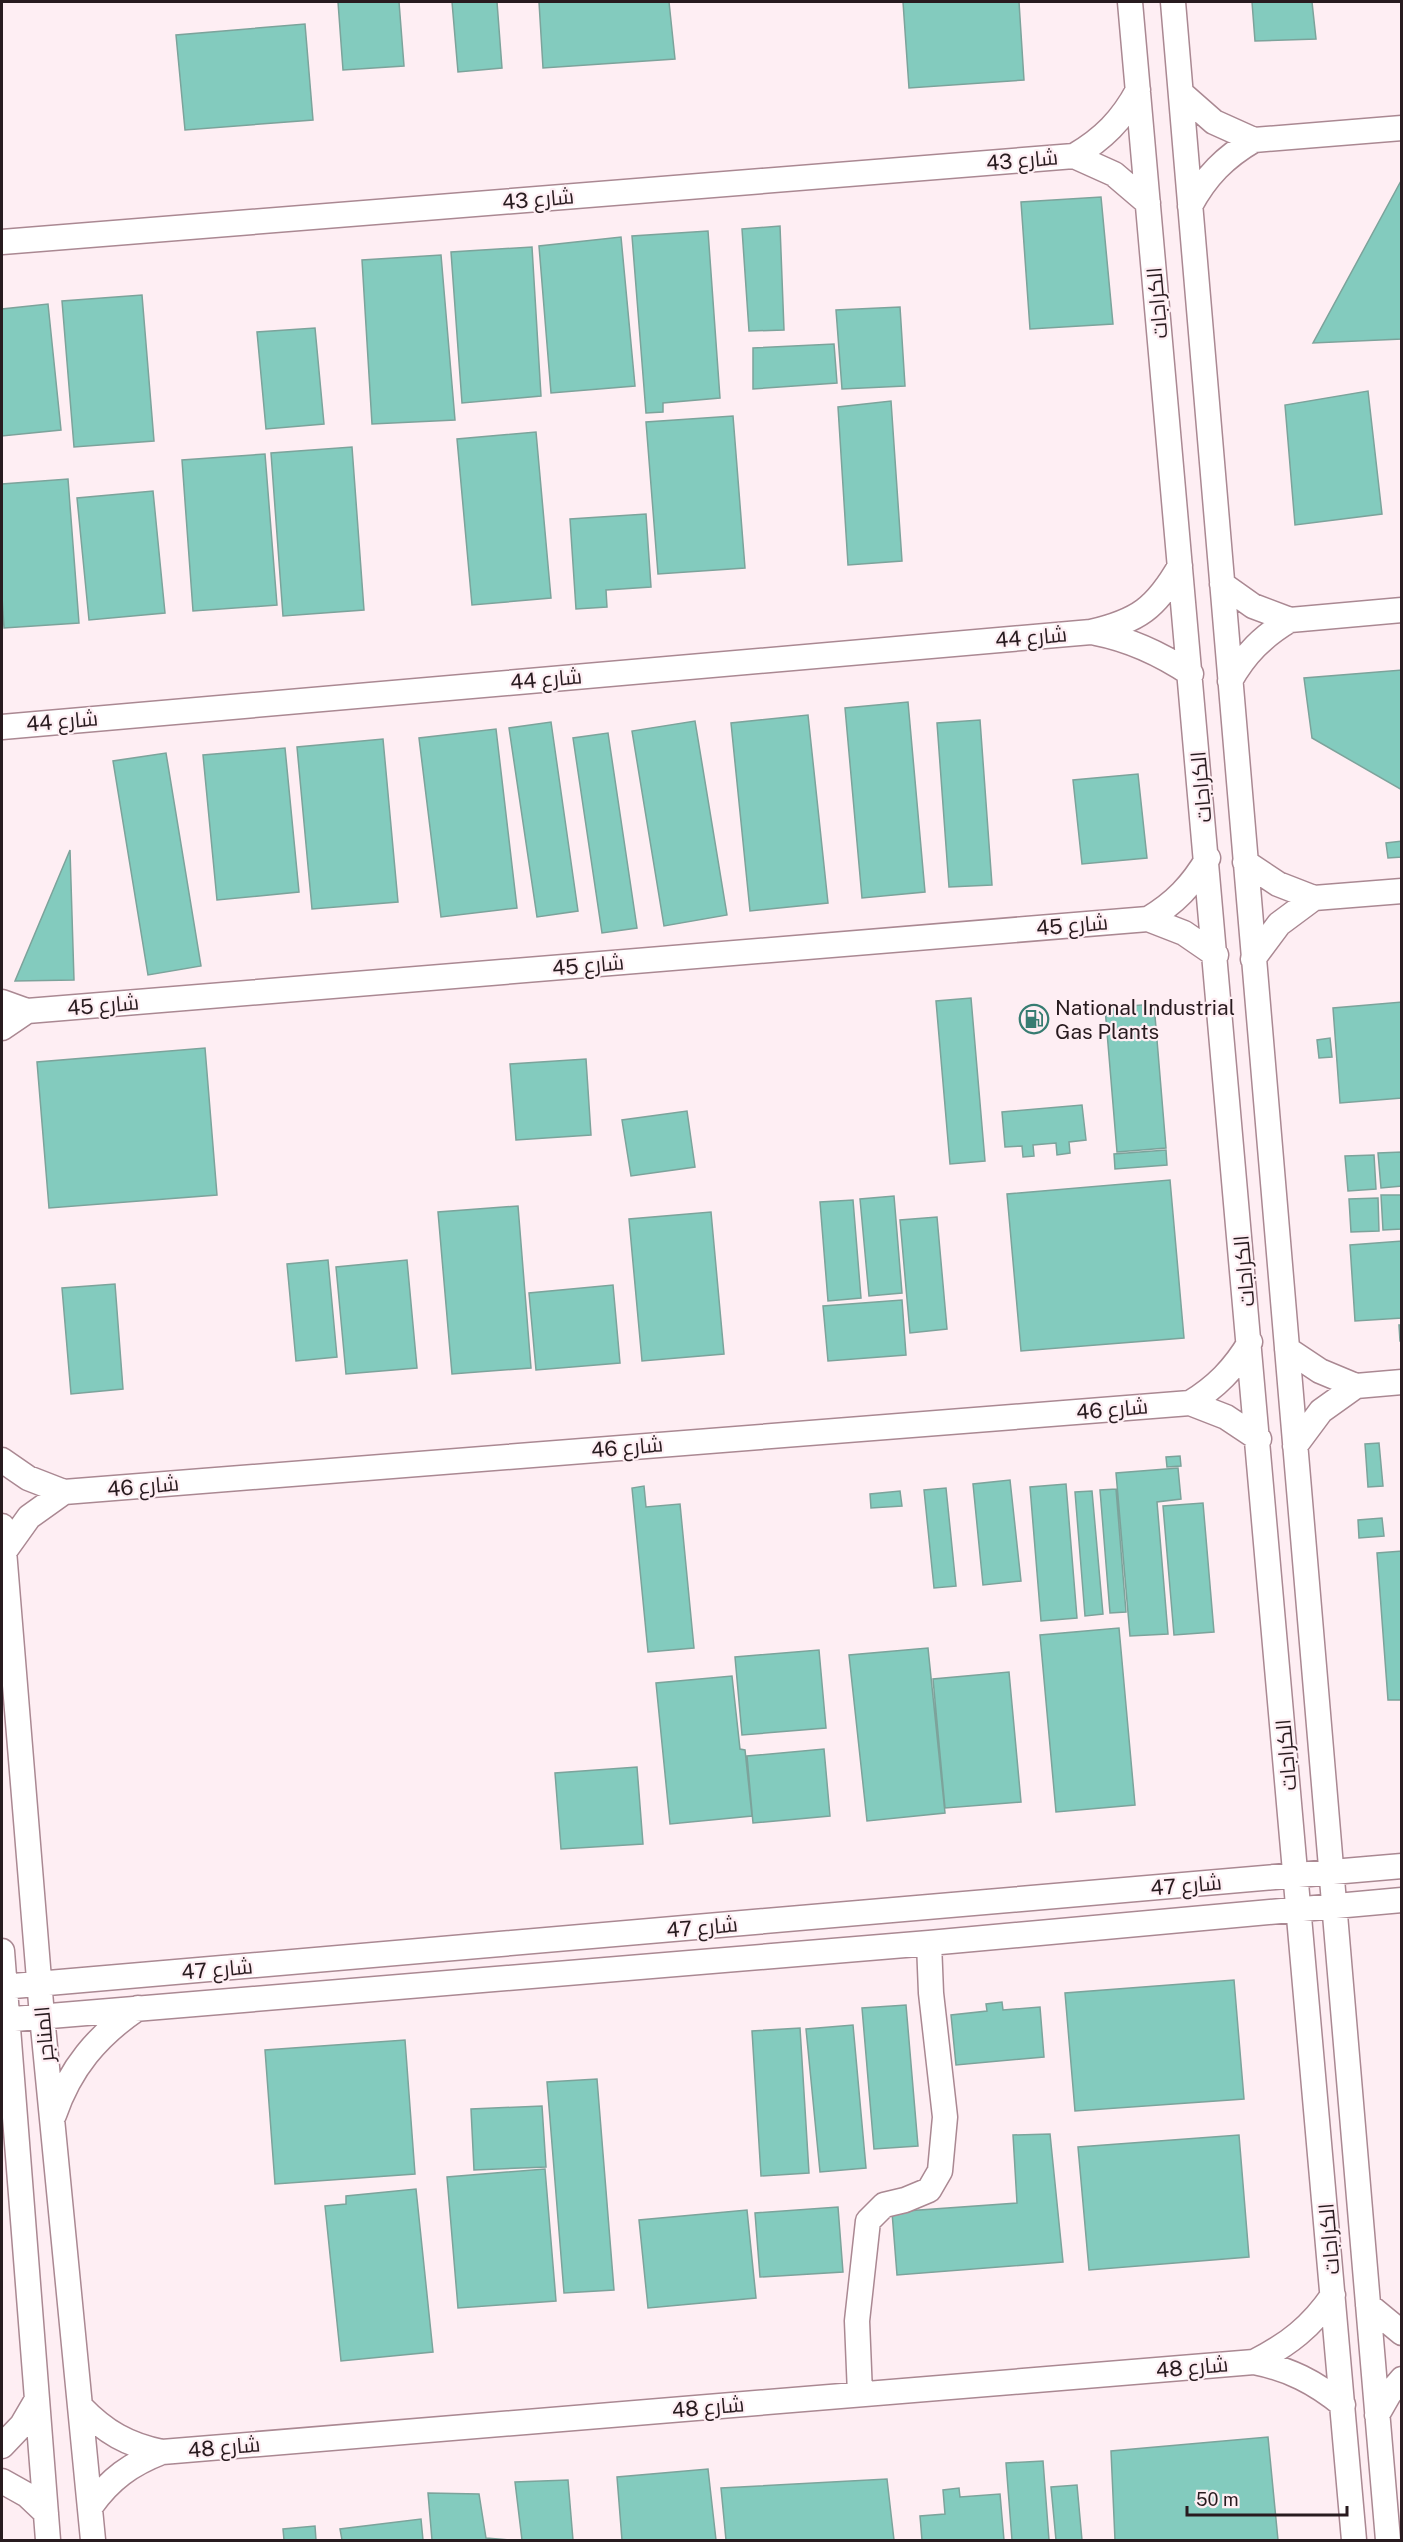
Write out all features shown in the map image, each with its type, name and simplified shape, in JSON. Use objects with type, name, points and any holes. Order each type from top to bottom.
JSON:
[{"type":"street","name":"الكراجات","points":[[1131,2],[1208,858],[1354,2541]]},
{"type":"street","name":"الكراجات","points":[[1173,2],[1388,2541]]},
{"type":"street","name":"شارع 43","points":[[2,242],[1074,156],[1094,144],[1112,129],[1127,110],[1138,90]]},
{"type":"street","points":[[1181,93],[1214,122],[1254,140]]},
{"type":"street","points":[[1190,206],[1201,186],[1216,167],[1234,152],[1254,140],[1401,128]]},
{"type":"street","name":"شارع 43","points":[[1074,156],[1114,174],[1148,203]]},
{"type":"street","name":"شارع 44","points":[[2,727],[1091,632],[1119,625],[1145,611],[1166,591],[1180,566]]},
{"type":"street","points":[[1222,584],[1253,606],[1290,620]]},
{"type":"street","points":[[1230,681],[1254,645],[1271,631],[1290,620],[1401,610]]},
{"type":"street","name":"شارع 44","points":[[1091,632],[1118,637],[1144,646],[1191,674]]},
{"type":"street","points":[[1148,919],[1183,894],[1208,858]]},
{"type":"street","points":[[1245,862],[1278,884],[1314,898],[1401,891]]},
{"type":"street","points":[[1253,959],[1279,924],[1314,898]]},
{"type":"street","name":"شارع 45","points":[[2,1002],[27,1011],[1148,919],[1184,933],[1216,955]]},
{"type":"street","name":"شارع 45","points":[[2,1028],[27,1011]]},
{"type":"street","name":"شارع 46","points":[[2,1460],[28,1478],[64,1492],[1190,1403],[1209,1392],[1225,1377],[1250,1342]]},
{"type":"street","points":[[1287,1349],[1320,1371],[1356,1386],[1401,1382]]},
{"type":"street","points":[[1295,1446],[1321,1411],[1356,1386]]},
{"type":"street","name":"شارع 46","points":[[1190,1403],[1226,1417],[1258,1439]]},
{"type":"street","points":[[4,1552],[29,1517],[64,1492]]},
{"type":"street","name":"المناجر","points":[[2,1526],[39,1985],[93,2541]]},
{"type":"street","name":"شارع 47","points":[[3,1987],[1401,1866]]},
{"type":"street","name":"شارع 47","points":[[4,2019],[929,1943],[1401,1900]]},
{"type":"street","points":[[860,2394],[857,2321],[868,2221],[884,2205],[905,2200],[929,2190],[940,2171],[945,2117],[931,1993],[929,1943]]},
{"type":"street","name":"المناجر","points":[[2,1951],[4,2019],[16,2122],[48,2541]]},
{"type":"street","points":[[52,2120],[62,2092],[88,2051],[115,2024],[139,2007]]},
{"type":"street","points":[[2,2099],[16,2122]]},
{"type":"street","name":"شارع 48","points":[[1254,2362],[1300,2335],[1318,2317],[1333,2295]]},
{"type":"street","points":[[1368,2305],[1401,2333]]},
{"type":"street","name":"شارع 48","points":[[91,2506],[104,2488],[121,2472],[141,2460],[162,2452],[1254,2362],[1279,2367],[1302,2376],[1343,2405]]},
{"type":"street","points":[[1377,2415],[1401,2379]]},
{"type":"street","points":[[2,2446],[22,2425],[36,2402]]},
{"type":"street","name":"شارع 48","points":[[81,2407],[97,2424],[117,2438],[139,2447],[162,2452]]},
{"type":"street","points":[[2,2481],[27,2495],[46,2513]]},
{"type":"building","points":[[338,2],[399,2],[404,66],[343,70]]},
{"type":"building","points":[[452,2],[497,2],[502,68],[458,72]]},
{"type":"building","points":[[539,2],[669,2],[675,59],[543,68]]},
{"type":"building","points":[[903,2],[1019,2],[1024,80],[909,88]]},
{"type":"building","points":[[1252,2],[1312,2],[1316,39],[1255,41]]},
{"type":"building","points":[[305,24],[313,120],[185,130],[176,35]]},
{"type":"building","points":[[1402,179],[1402,339],[1313,343]]},
{"type":"building","points":[[1101,197],[1113,324],[1030,329],[1021,202]]},
{"type":"building","points":[[780,226],[784,330],[749,331],[742,229]]},
{"type":"building","points":[[708,231],[720,398],[663,403],[663,412],[646,413],[632,236]]},
{"type":"building","points":[[621,237],[635,386],[551,393],[539,246]]},
{"type":"building","points":[[532,247],[541,396],[462,403],[451,252]]},
{"type":"building","points":[[441,255],[455,420],[372,424],[362,260]]},
{"type":"building","points":[[142,295],[154,441],[74,447],[62,301]]},
{"type":"building","points":[[48,304],[61,430],[2,436],[2,309]]},
{"type":"building","points":[[900,307],[905,386],[842,389],[836,310]]},
{"type":"building","points":[[315,328],[324,424],[266,429],[257,332]]},
{"type":"building","points":[[834,344],[837,383],[753,389],[753,348]]},
{"type":"building","points":[[1368,391],[1382,514],[1295,525],[1285,405]]},
{"type":"building","points":[[891,401],[902,561],[848,565],[838,407]]},
{"type":"building","points":[[733,416],[745,568],[658,574],[646,422]]},
{"type":"building","points":[[536,432],[551,598],[472,605],[457,439]]},
{"type":"building","points":[[352,447],[364,610],[283,616],[271,453]]},
{"type":"building","points":[[265,454],[277,605],[193,611],[182,460]]},
{"type":"building","points":[[68,479],[79,623],[4,628],[2,484]]},
{"type":"building","points":[[153,491],[165,613],[89,620],[77,498]]},
{"type":"building","points":[[646,514],[651,587],[606,590],[607,607],[576,609],[570,519]]},
{"type":"building","points":[[1402,670],[1402,790],[1312,738],[1304,678]]},
{"type":"building","points":[[908,702],[925,892],[862,898],[845,708]]},
{"type":"building","points":[[808,715],[828,903],[750,911],[731,723]]},
{"type":"building","points":[[980,720],[992,885],[949,887],[937,723]]},
{"type":"building","points":[[695,721],[727,915],[664,926],[632,731]]},
{"type":"building","points":[[551,722],[578,911],[537,917],[509,728]]},
{"type":"building","points":[[496,729],[517,908],[441,917],[419,738]]},
{"type":"building","points":[[608,733],[637,928],[602,933],[573,738]]},
{"type":"building","points":[[383,739],[398,902],[312,909],[297,747]]},
{"type":"building","points":[[285,748],[299,892],[217,900],[203,755]]},
{"type":"building","points":[[166,753],[201,966],[148,975],[113,761]]},
{"type":"building","points":[[1138,774],[1147,858],[1082,864],[1073,780]]},
{"type":"building","points":[[1402,841],[1402,857],[1388,858],[1386,843]]},
{"type":"building","points":[[70,850],[74,980],[15,981]]},
{"type":"building","points":[[971,998],[985,1161],[950,1164],[936,1001]]},
{"type":"building","points":[[1402,1002],[1402,1098],[1340,1103],[1333,1008]]},
{"type":"building","points":[[1154,1004],[1166,1148],[1117,1152],[1105,1008]]},
{"type":"building","points":[[1330,1038],[1332,1057],[1319,1058],[1317,1040]]},
{"type":"building","points":[[205,1048],[217,1195],[49,1208],[37,1062]]},
{"type":"building","points":[[586,1059],[591,1135],[516,1140],[510,1064]]},
{"type":"building","points":[[1082,1105],[1086,1140],[1069,1142],[1070,1153],[1057,1155],[1056,1143],[1033,1145],[1034,1156],[1023,1157],[1022,1146],[1005,1147],[1002,1112]]},
{"type":"building","points":[[687,1111],[695,1167],[631,1176],[622,1120]]},
{"type":"building","points":[[1166,1150],[1167,1165],[1115,1169],[1114,1154]]},
{"type":"building","points":[[1402,1152],[1402,1186],[1381,1188],[1378,1153]]},
{"type":"building","points":[[1374,1155],[1376,1189],[1348,1191],[1345,1156]]},
{"type":"building","points":[[1170,1180],[1184,1338],[1021,1351],[1007,1194]]},
{"type":"building","points":[[1381,1195],[1402,1195],[1402,1229],[1383,1230]]},
{"type":"building","points":[[894,1196],[902,1293],[869,1296],[860,1199]]},
{"type":"building","points":[[1378,1198],[1379,1231],[1351,1232],[1349,1199]]},
{"type":"building","points":[[853,1200],[861,1298],[828,1301],[820,1202]]},
{"type":"building","points":[[518,1206],[531,1368],[452,1374],[438,1212]]},
{"type":"building","points":[[711,1212],[724,1354],[642,1361],[629,1219]]},
{"type":"building","points":[[937,1217],[947,1329],[910,1333],[900,1220]]},
{"type":"building","points":[[1402,1241],[1402,1318],[1355,1321],[1350,1245]]},
{"type":"building","points":[[328,1260],[337,1357],[296,1361],[287,1264]]},
{"type":"building","points":[[407,1260],[417,1368],[346,1374],[336,1267]]},
{"type":"building","points":[[115,1284],[123,1389],[71,1394],[62,1288]]},
{"type":"building","points":[[613,1285],[620,1363],[536,1370],[529,1293]]},
{"type":"building","points":[[902,1300],[906,1355],[828,1361],[823,1306]]},
{"type":"building","points":[[1399,1325],[1402,1325],[1402,1341],[1400,1341]]},
{"type":"building","points":[[1379,1443],[1383,1486],[1368,1487],[1365,1444]]},
{"type":"building","points":[[1180,1456],[1181,1466],[1167,1467],[1166,1457]]},
{"type":"building","points":[[1178,1468],[1181,1499],[1157,1502],[1168,1634],[1130,1636],[1116,1473]]},
{"type":"building","points":[[1010,1480],[1021,1581],[983,1585],[973,1484]]},
{"type":"building","points":[[1066,1484],[1077,1618],[1041,1621],[1030,1487]]},
{"type":"building","points":[[644,1486],[646,1507],[680,1504],[694,1648],[648,1652],[632,1488]]},
{"type":"building","points":[[946,1488],[956,1586],[934,1588],[924,1490]]},
{"type":"building","points":[[1116,1489],[1126,1612],[1110,1613],[1100,1490]]},
{"type":"building","points":[[900,1491],[902,1506],[871,1508],[870,1494]]},
{"type":"building","points":[[1092,1491],[1103,1614],[1085,1616],[1075,1492]]},
{"type":"building","points":[[1203,1503],[1214,1632],[1174,1635],[1163,1506]]},
{"type":"building","points":[[1382,1518],[1384,1536],[1359,1538],[1358,1520]]},
{"type":"building","points":[[1402,1551],[1402,1700],[1388,1700],[1377,1553]]},
{"type":"building","points":[[1119,1628],[1135,1805],[1056,1812],[1040,1635]]},
{"type":"building","points":[[928,1648],[945,1813],[867,1821],[849,1655]]},
{"type":"building","points":[[819,1650],[826,1728],[742,1735],[735,1657]]},
{"type":"building","points":[[1009,1672],[1021,1802],[945,1808],[933,1679]]},
{"type":"building","points":[[732,1676],[740,1749],[745,1750],[752,1816],[670,1824],[656,1683]]},
{"type":"building","points":[[824,1749],[830,1816],[753,1823],[747,1756]]},
{"type":"building","points":[[637,1767],[643,1844],[561,1849],[555,1773]]},
{"type":"building","points":[[1234,1980],[1244,2099],[1075,2111],[1065,1993]]},
{"type":"building","points":[[1002,2002],[1003,2010],[1040,2007],[1044,2057],[956,2065],[951,2015],[987,2011],[986,2004]]},
{"type":"building","points":[[906,2005],[918,2146],[874,2149],[862,2008]]},
{"type":"building","points":[[853,2025],[866,2168],[820,2172],[806,2029]]},
{"type":"building","points":[[800,2028],[809,2173],[761,2176],[752,2031]]},
{"type":"building","points":[[405,2040],[415,2174],[275,2184],[265,2050]]},
{"type":"building","points":[[597,2079],[614,2290],[564,2293],[547,2082]]},
{"type":"building","points":[[542,2106],[546,2167],[474,2170],[471,2109]]},
{"type":"building","points":[[1050,2134],[1063,2262],[897,2275],[892,2212],[1017,2203],[1013,2135]]},
{"type":"building","points":[[1239,2135],[1249,2257],[1089,2270],[1078,2147]]},
{"type":"building","points":[[545,2169],[556,2301],[458,2308],[447,2177]]},
{"type":"building","points":[[416,2189],[433,2352],[341,2361],[325,2206],[346,2204],[346,2196]]},
{"type":"building","points":[[838,2207],[843,2272],[760,2277],[755,2213]]},
{"type":"building","points":[[747,2210],[756,2298],[648,2308],[639,2220]]},
{"type":"building","points":[[1268,2437],[1278,2540],[1115,2540],[1111,2451]]},
{"type":"building","points":[[1043,2461],[1049,2540],[1012,2540],[1006,2463]]},
{"type":"building","points":[[708,2469],[716,2540],[622,2540],[617,2477]]},
{"type":"building","points":[[887,2479],[894,2540],[726,2540],[721,2488]]},
{"type":"building","points":[[568,2480],[573,2540],[522,2540],[515,2482]]},
{"type":"building","points":[[1077,2485],[1082,2540],[1056,2540],[1051,2487]]},
{"type":"building","points":[[959,2488],[960,2497],[1000,2494],[1004,2540],[922,2540],[920,2516],[945,2514],[943,2490]]},
{"type":"building","points":[[428,2493],[479,2494],[486,2538],[511,2540],[432,2540]]},
{"type":"building","points":[[421,2519],[423,2540],[342,2540],[340,2529]]},
{"type":"building","points":[[315,2526],[316,2540],[284,2540],[283,2529]]},
{"type":"place","name":"National Industrial Gas Plants","points":[[1034,1019]]}]
